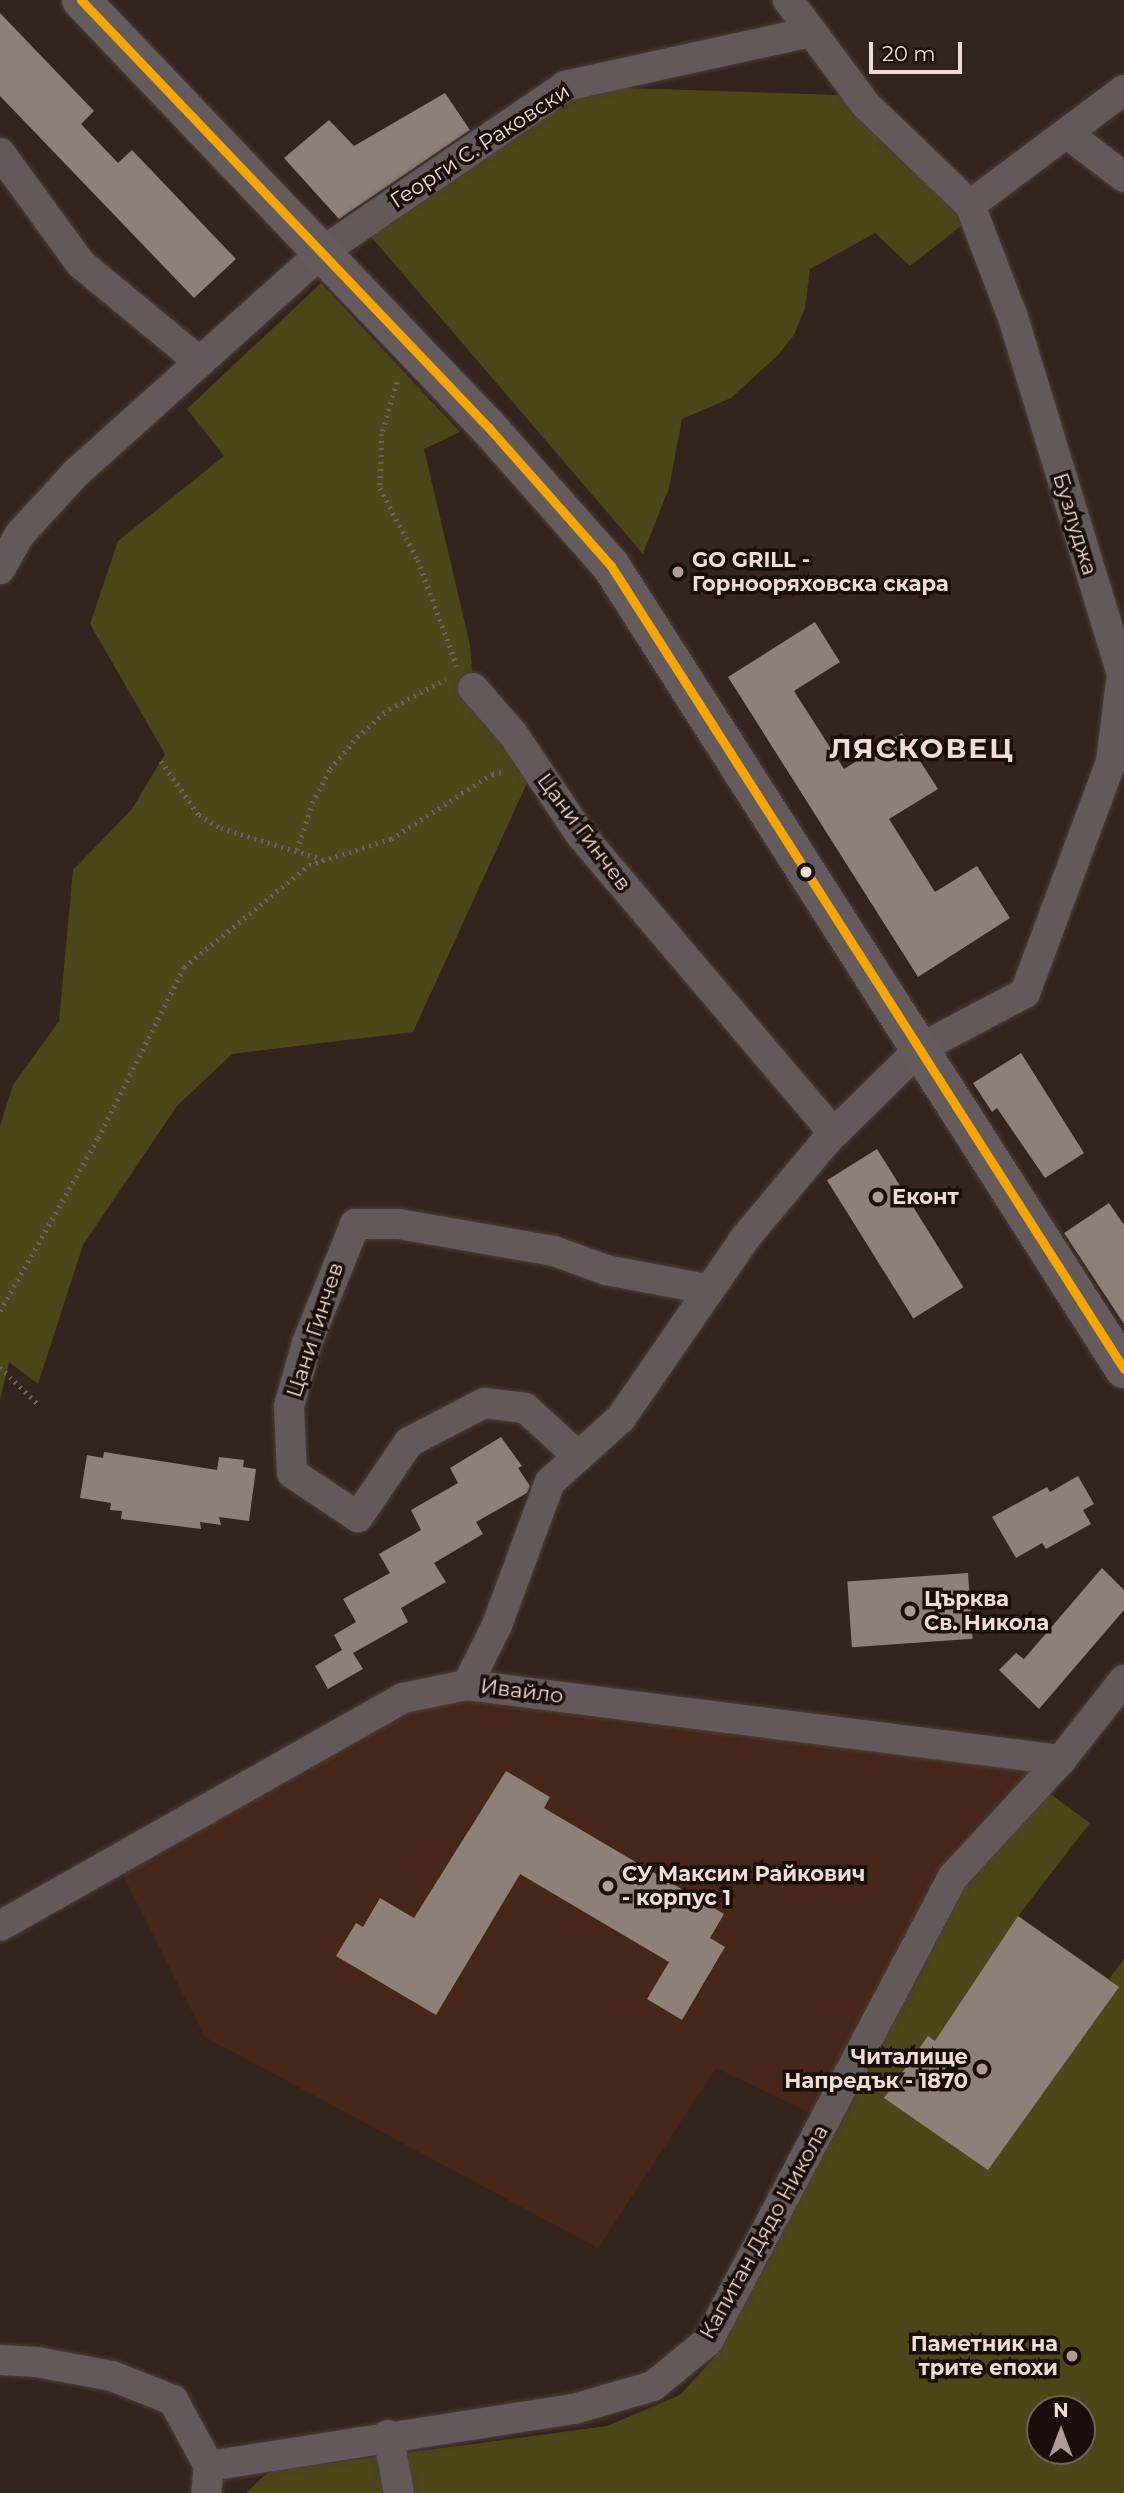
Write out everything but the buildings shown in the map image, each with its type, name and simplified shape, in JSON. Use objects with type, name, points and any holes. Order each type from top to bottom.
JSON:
[{"type":"street","points":[[81,0],[420,355],[611,566],[1124,1369]]},
{"type":"street","name":"Бузлуджа","points":[[788,0],[866,105],[970,205],[1012,315],[1122,674],[1118,763],[1057,899],[1026,993],[921,1048]]},
{"type":"street","name":"Георги С. Раковски","points":[[1,564],[20,534],[76,473],[322,252],[565,86],[810,32]]},
{"type":"street","points":[[970,205],[1069,135],[1124,90]]},
{"type":"street","points":[[1069,135],[1124,177]]},
{"type":"street","points":[[0,153],[80,264],[200,362]]},
{"type":"street","name":"Цани Гинчев","points":[[474,688],[534,765],[589,844],[834,1133]]},
{"type":"street","points":[[467,1685],[497,1625],[550,1482],[621,1418],[707,1289],[834,1133],[921,1048]]},
{"type":"street","name":"Цани Гинчев","points":[[578,1456],[525,1408],[484,1403],[409,1442],[358,1517],[292,1473],[289,1406],[311,1331],[355,1224],[399,1224],[554,1251],[606,1270],[707,1289]]},
{"type":"street","name":"Капитан Дядо Никола","points":[[0,2360],[37,2362],[112,2376],[173,2400],[207,2479],[388,2435],[574,2409],[653,2386],[708,2342],[953,1877],[1061,1760],[1124,1680]]},
{"type":"street","name":"Ивайло","points":[[0,1926],[403,1698],[467,1685],[1061,1760]]},
{"type":"street","points":[[388,2435],[399,2493]]},
{"type":"path","points":[[297,850],[312,803],[330,769],[357,737],[389,709],[461,671],[452,660],[418,560],[380,488],[382,434],[397,383],[420,355]]},
{"type":"path","points":[[161,761],[199,815],[221,828],[322,860]]},
{"type":"path","points":[[0,1311],[98,1138],[184,967],[309,865],[391,839],[492,774],[534,765]]},
{"type":"path","points":[[0,1367],[40,1406]]},
{"type":"shaded area","points":[[565,86],[839,95],[970,219],[910,266],[875,233],[810,269],[805,308],[794,335],[778,355],[731,398],[682,419],[669,488],[643,554],[361,225]]},
{"type":"shaded area","points":[[321,283],[460,432],[424,449],[470,645],[474,694],[528,781],[413,1032],[232,1054],[177,1106],[83,1245],[38,1384],[9,1362],[0,1400],[0,1126],[13,1085],[59,1021],[73,870],[132,809],[165,754],[90,624],[118,541],[224,456],[187,409]]},
{"type":"shaded area","points":[[467,1685],[1056,1764],[825,2120],[716,2068],[598,2248],[205,2037],[115,1860],[352,1724]]},
{"type":"shaded area","points":[[1038,1785],[1090,1823],[1018,1916],[1109,1979],[1124,1959],[1124,2493],[246,2493],[269,2471],[607,2426],[680,2395],[717,2354],[953,1877]]},
{"type":"transit line","points":[[81,0],[489,428],[611,566],[1124,1369]]},
{"type":"place","name":"GO GRILL - Горнооряховска скара","points":[[678,572]]},
{"type":"place","name":"Еконт","points":[[878,1197]]},
{"type":"place","name":"Църква Св. Никола","points":[[910,1611]]},
{"type":"place","name":"СУ Максим Райкович - корпус 1","points":[[608,1886]]},
{"type":"place","name":"Читалище Напредък - 1870","points":[[982,2069]]},
{"type":"place","name":"Паметник на трите епохи","points":[[1072,2356]]},
{"type":"district","name":"ЛЯСКОВЕЦ","points":[[922,748]]}]
